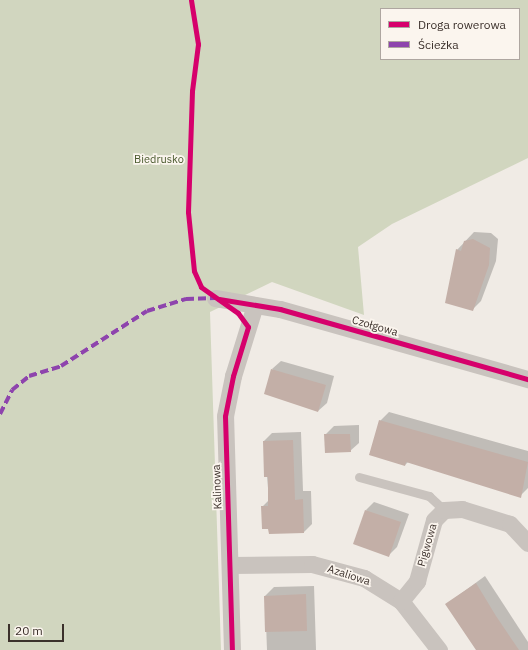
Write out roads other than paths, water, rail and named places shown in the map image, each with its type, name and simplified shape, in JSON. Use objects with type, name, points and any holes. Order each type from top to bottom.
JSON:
[{"type":"street","name":"Czołgowa","points":[[215,298],[255,305],[528,379]]},
{"type":"street","name":"Kalinowa","points":[[232,650],[225,416],[232,376],[255,305]]},
{"type":"street","name":"Pigwowa","points":[[401,601],[417,580],[434,520],[444,510],[462,509],[510,524],[528,544]]},
{"type":"street","name":"Azaliowa","points":[[230,565],[312,564],[336,569],[383,587],[401,601],[439,650]]},
{"type":"lane","points":[[359,476],[429,496],[444,510]]},
{"type":"park label","name":"Biedrusko","points":[[159,159]]}]
